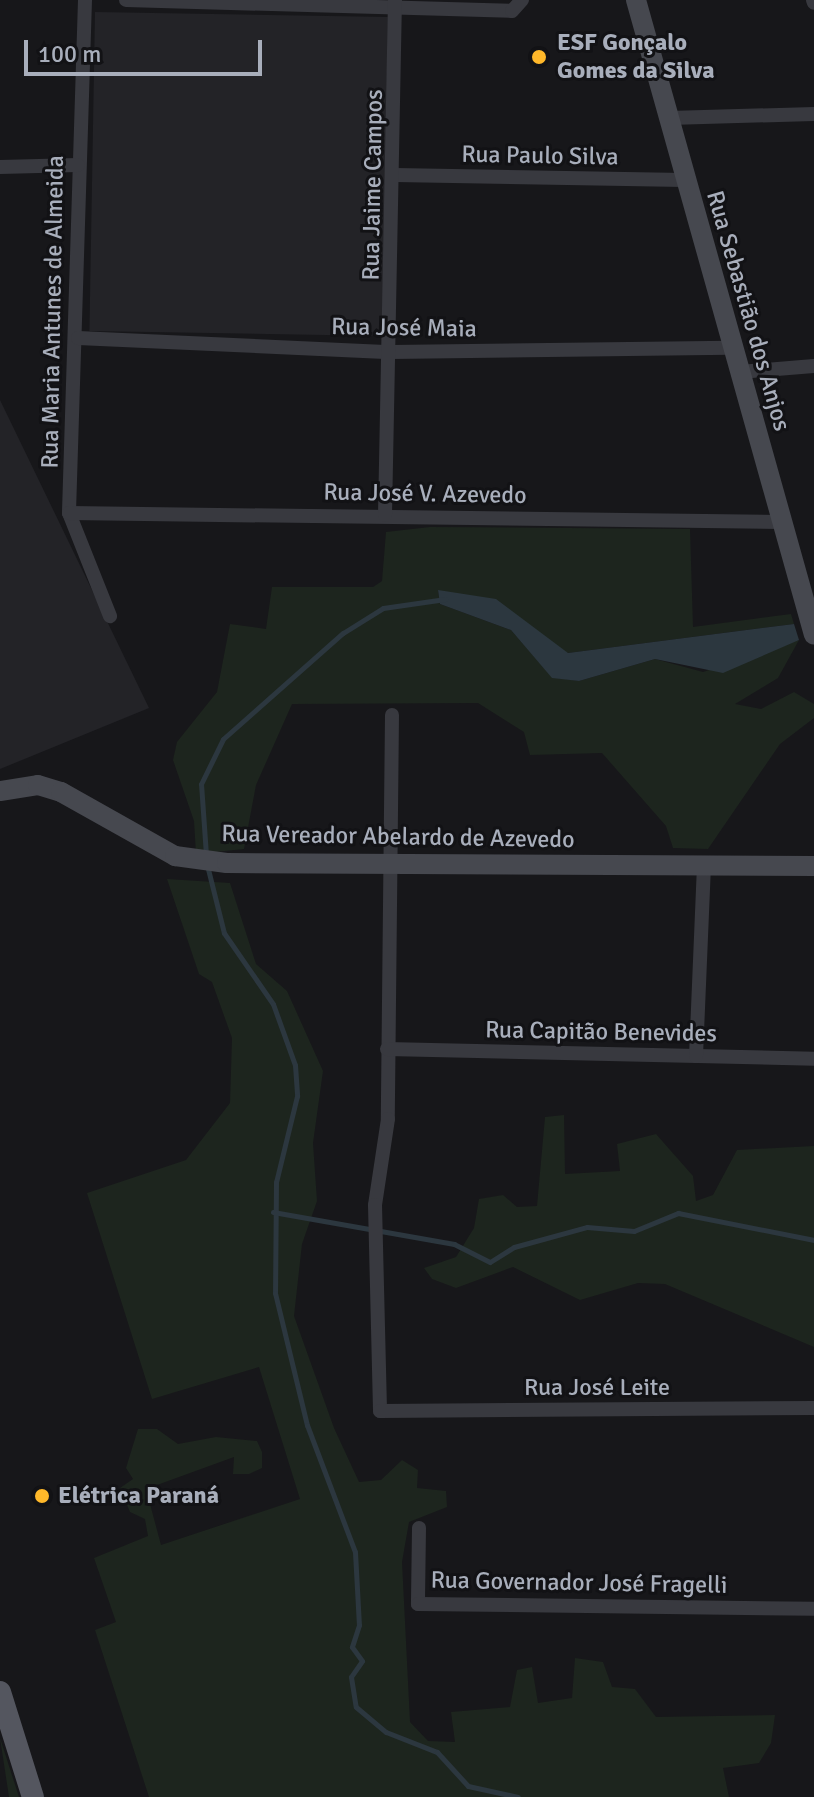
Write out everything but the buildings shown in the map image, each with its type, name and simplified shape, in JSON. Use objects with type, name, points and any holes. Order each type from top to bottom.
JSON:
[{"type":"main road","points":[[0,1692],[33,1797]]},
{"type":"street","name":"Rua Maria Antunes de Almeida","points":[[85,0],[78,165],[78,338],[69,513],[110,616]]},
{"type":"street","points":[[126,0],[517,6]]},
{"type":"street","name":"Rua Sebastião dos Anjos","points":[[636,0],[730,348],[812,627]]},
{"type":"street","name":"Rua Jaime Campos","points":[[385,515],[395,175],[396,4]]},
{"type":"street","points":[[669,118],[814,114]]},
{"type":"street","points":[[0,167],[78,165]]},
{"type":"street","name":"Rua Paulo Silva","points":[[395,175],[684,180]]},
{"type":"street","name":"Rua José Maia","points":[[78,338],[391,352],[730,348]]},
{"type":"street","points":[[739,372],[814,366]]},
{"type":"street","name":"Rua José V. Azevedo","points":[[69,513],[780,522]]},
{"type":"street","points":[[387,1049],[385,862],[392,715]]},
{"type":"street","name":"Rua Vereador Abelardo de Azevedo","points":[[0,791],[38,785],[61,792],[143,841],[190,859],[227,863],[814,866]]},
{"type":"street","points":[[696,1056],[704,866]]},
{"type":"street","name":"Rua Capitão Benevides","points":[[387,1049],[814,1059]]},
{"type":"street","name":"Rua José Leite","points":[[387,1049],[388,1119],[375,1219],[380,1411],[814,1408]]},
{"type":"street","name":"Rua Governador José Fragelli","points":[[419,1528],[418,1604],[814,1609]]},
{"type":"shaded area","points":[[95,12],[388,17],[382,336],[89,331]]},
{"type":"shaded area","points":[[0,400],[149,708],[0,769]]},
{"type":"shaded area","points":[[430,527],[690,529],[693,627],[791,614],[794,624],[568,653],[438,590],[440,604],[511,630],[552,677],[579,681],[655,659],[703,672],[799,640],[778,678],[735,704],[761,709],[794,692],[814,704],[814,718],[780,744],[708,849],[673,848],[666,826],[602,753],[530,755],[524,732],[478,703],[292,704],[256,785],[244,849],[196,854],[194,821],[173,760],[177,742],[217,692],[230,624],[266,629],[272,587],[373,587],[382,581],[386,532]]},
{"type":"shaded area","points":[[438,590],[496,599],[568,653],[794,624],[799,640],[723,673],[655,659],[579,681],[552,678],[511,630],[440,604]]},
{"type":"shaded area","points":[[167,879],[230,883],[256,964],[287,991],[323,1071],[313,1143],[317,1201],[302,1244],[294,1316],[334,1428],[359,1482],[381,1480],[402,1460],[418,1470],[417,1488],[446,1491],[447,1507],[409,1522],[402,1562],[410,1722],[428,1741],[455,1742],[451,1712],[510,1707],[517,1670],[532,1667],[538,1703],[572,1698],[575,1658],[603,1662],[612,1687],[635,1689],[656,1717],[775,1715],[771,1743],[759,1763],[723,1768],[729,1797],[149,1797],[95,1630],[116,1622],[94,1558],[148,1536],[145,1519],[130,1512],[120,1488],[133,1479],[126,1468],[138,1429],[157,1429],[178,1444],[216,1437],[257,1441],[262,1452],[262,1468],[249,1474],[233,1474],[234,1457],[146,1489],[161,1545],[300,1499],[259,1367],[152,1399],[87,1193],[186,1160],[230,1103],[232,1038],[212,982],[199,974]]},
{"type":"shaded area","points":[[564,1115],[565,1174],[620,1171],[617,1144],[656,1134],[693,1176],[696,1201],[713,1195],[737,1150],[814,1146],[814,1347],[665,1284],[638,1283],[580,1300],[513,1267],[456,1288],[432,1279],[424,1268],[456,1257],[474,1228],[479,1199],[503,1195],[517,1207],[537,1206],[545,1117]]},
{"type":"shaded area","points":[[0,1738],[19,1797],[9,1797]]},
{"type":"waterway","points":[[206,855],[201,784],[223,739],[343,633],[383,608],[445,599]]},
{"type":"waterway","points":[[207,865],[224,933],[273,1004],[295,1065],[297,1096],[276,1182],[275,1293],[307,1425],[355,1552],[359,1625],[352,1647],[362,1661],[351,1677],[356,1707],[386,1732],[437,1752],[468,1786],[518,1797]]},
{"type":"waterway","points":[[273,1212],[454,1244],[490,1262],[514,1247],[587,1227],[634,1231],[678,1213],[814,1240]]},
{"type":"place","name":"ESF Gonçalo Gomes da Silva","points":[[539,57]]},
{"type":"place","name":"Elétrica Paraná","points":[[42,1496]]}]
